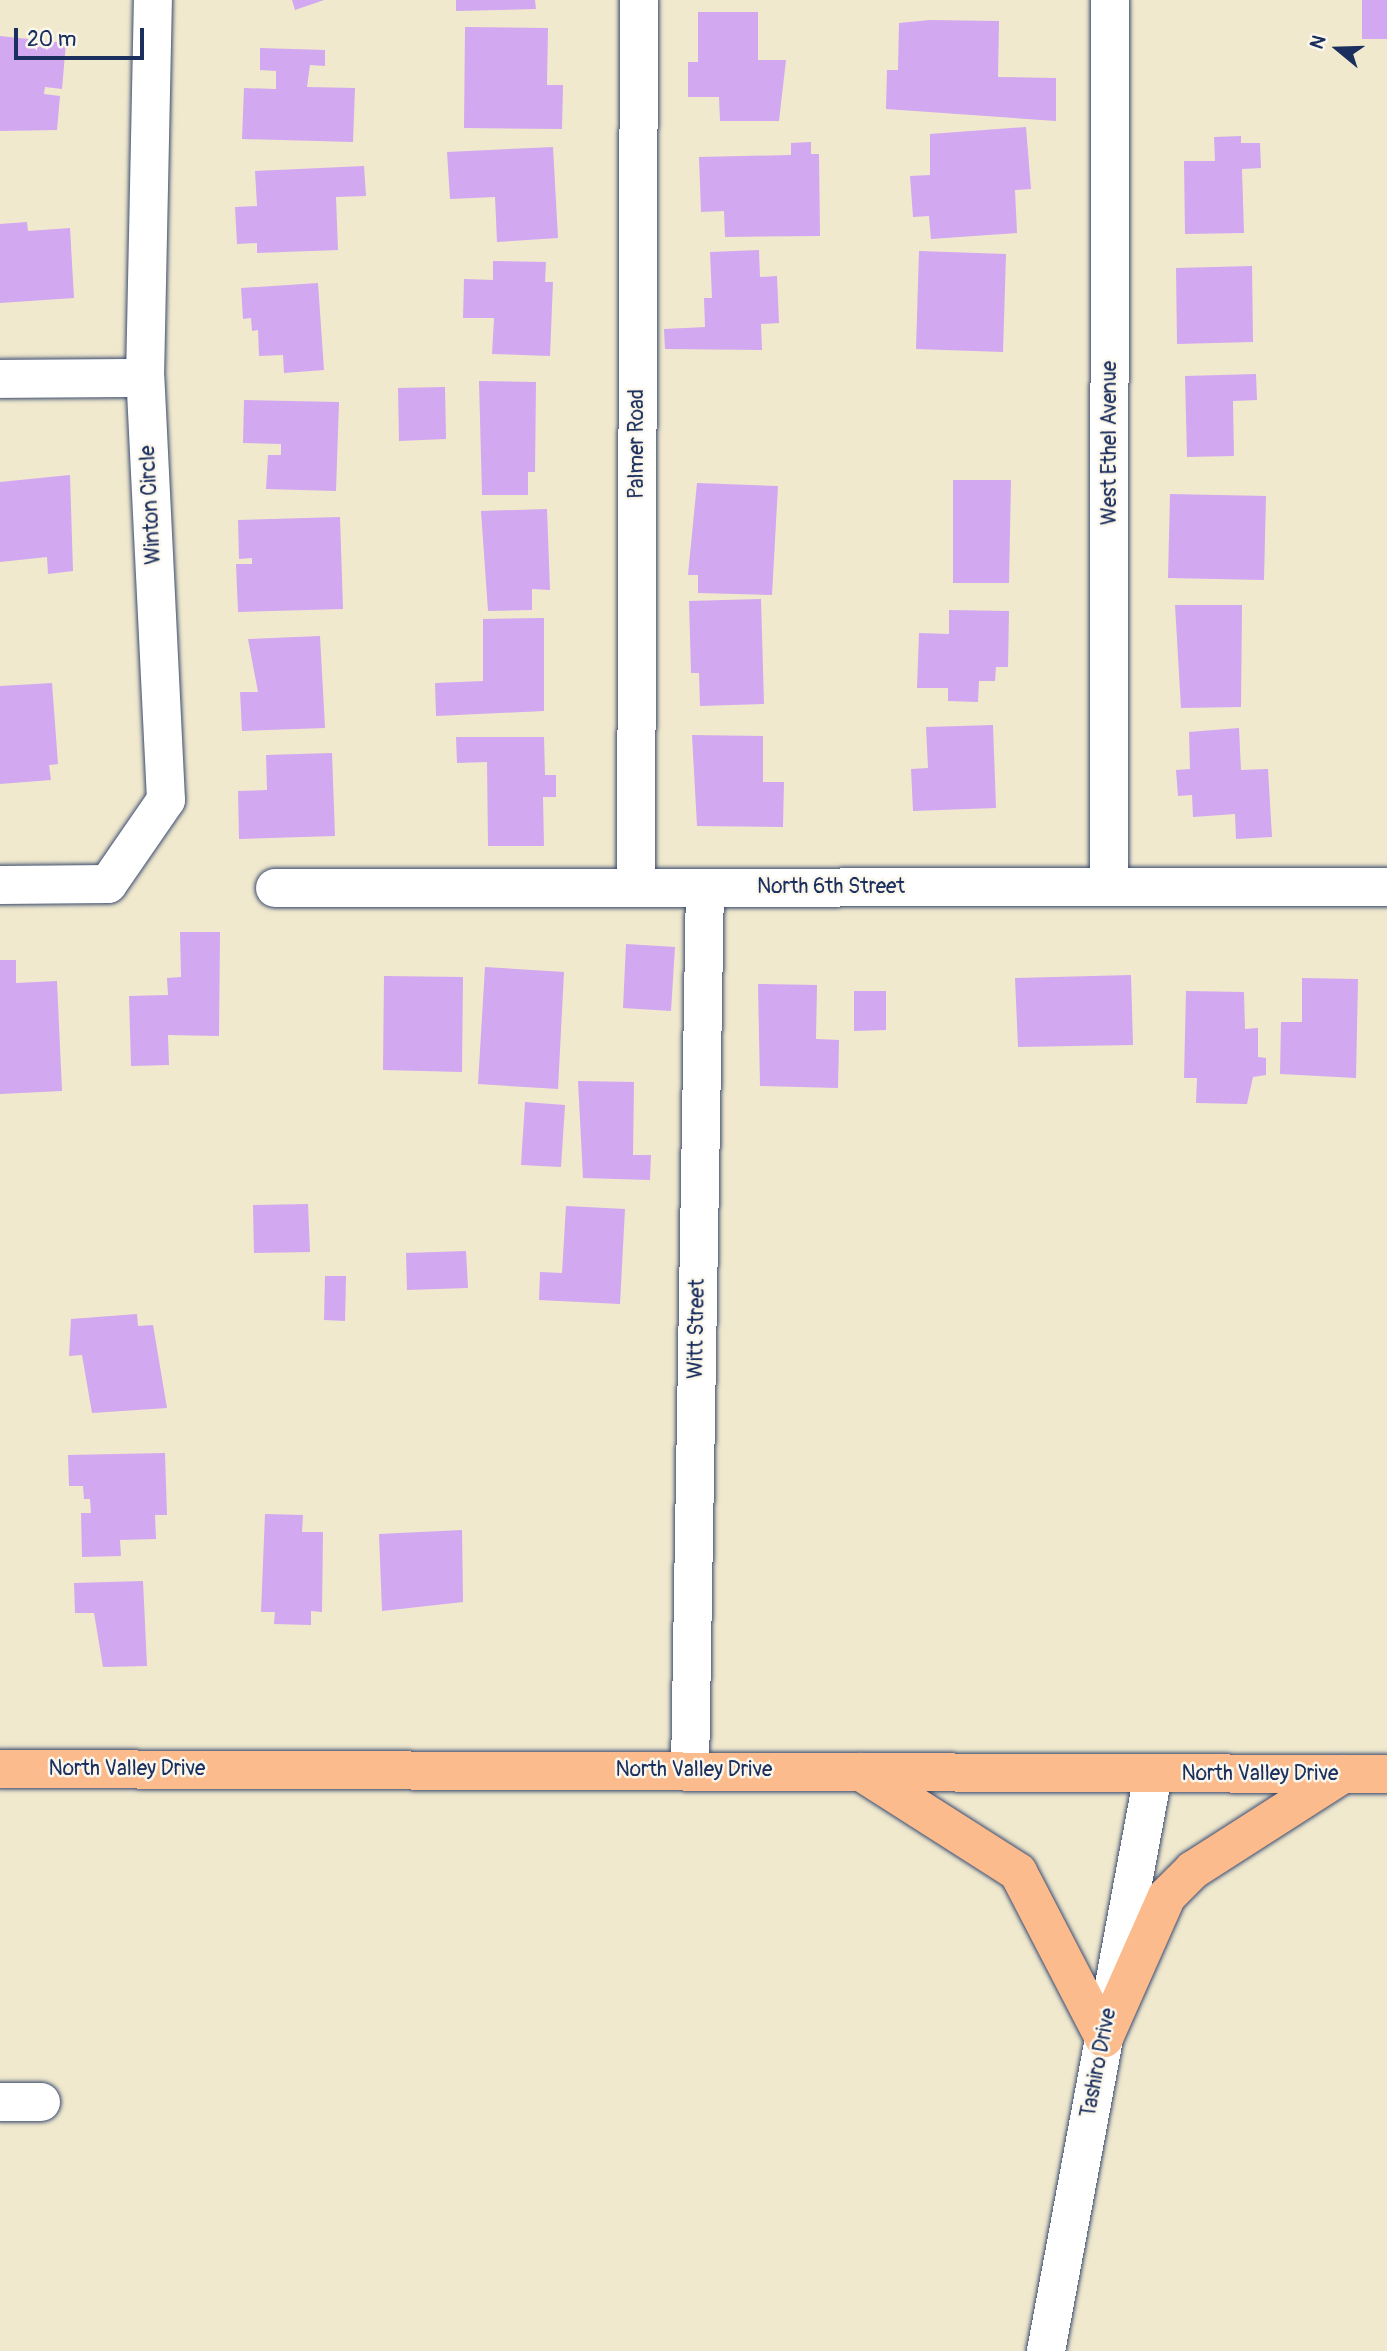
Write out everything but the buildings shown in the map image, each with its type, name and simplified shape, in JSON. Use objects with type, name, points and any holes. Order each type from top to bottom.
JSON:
[{"type":"main road","name":"North Valley Drive","points":[[0,1769],[1387,1774]]},
{"type":"main road","points":[[861,1772],[1018,1872],[1104,2038]]},
{"type":"main road","points":[[1104,2038],[1167,1896],[1192,1870],[1343,1774]]},
{"type":"street","name":"Winton Circle","points":[[0,885],[108,884],[166,800],[145,378],[153,0]]},
{"type":"street","name":"Palmer Road","points":[[636,888],[639,0]]},
{"type":"street","name":"West Ethel Avenue","points":[[1109,886],[1110,0]]},
{"type":"street","points":[[0,379],[145,378]]},
{"type":"street","name":"North 6th Street","points":[[275,888],[1387,887]]},
{"type":"street","name":"Witt Street","points":[[690,1770],[705,888]]},
{"type":"street","name":"Tashiro Drive","points":[[1046,2351],[1153,1775]]},
{"type":"street","points":[[0,2102],[41,2102]]}]
